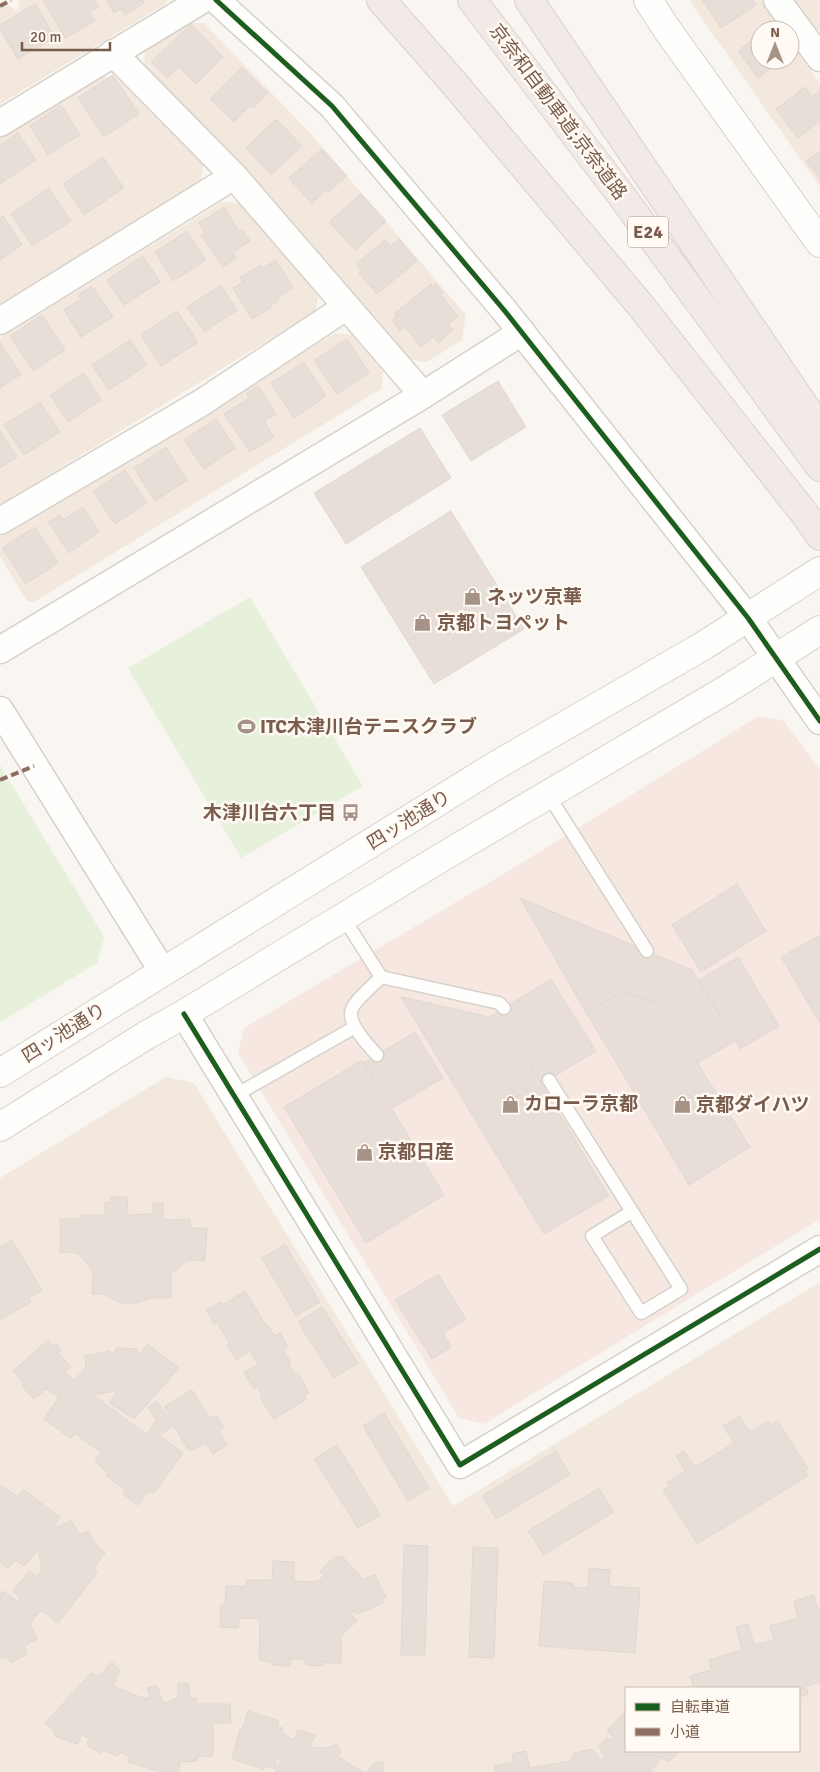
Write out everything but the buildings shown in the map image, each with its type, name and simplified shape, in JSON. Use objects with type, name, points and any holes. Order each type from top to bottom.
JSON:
[{"type":"highway","points":[[381,0],[453,82],[641,306],[820,536]]},
{"type":"highway","name":"京奈和自動車道;京奈道路","points":[[472,0],[621,195],[820,467]]},
{"type":"highway","name":"京奈和自動車道;京奈道路","points":[[495,0],[820,436]]},
{"type":"highway","points":[[528,0],[820,429]]},
{"type":"main road","points":[[648,0],[666,28],[819,241]]},
{"type":"main road","name":"四ッ池通り","points":[[0,1073],[495,766],[703,646],[820,571]]},
{"type":"main road","points":[[0,1127],[147,1035],[343,917],[730,688],[775,657],[820,630]]},
{"type":"street","points":[[0,123],[202,0]]},
{"type":"street","points":[[216,0],[332,106],[522,332],[748,618],[820,721]]},
{"type":"street","points":[[777,0],[820,58]]},
{"type":"street","points":[[113,53],[234,176],[424,395]]},
{"type":"street","points":[[0,321],[234,176]]},
{"type":"street","points":[[0,521],[201,404],[346,307]]},
{"type":"street","points":[[0,650],[424,395],[522,332]]},
{"type":"street","points":[[0,710],[163,972]]},
{"type":"street","points":[[184,1014],[460,1465],[820,1248]]},
{"type":"lane","points":[[549,796],[647,951]]},
{"type":"lane","points":[[343,917],[381,977],[499,1003],[504,1008]]},
{"type":"lane","points":[[377,1055],[354,1027],[350,1015],[352,1007],[381,977]]},
{"type":"lane","points":[[234,1096],[354,1027]]},
{"type":"lane","points":[[549,1080],[681,1289],[641,1313],[592,1236],[631,1212]]},
{"type":"shaded area","points":[[167,0],[167,3],[0,104],[0,8],[7,4],[15,11],[20,7],[18,1]]},
{"type":"shaded area","points":[[689,0],[761,0],[775,20],[750,20],[750,70],[800,70],[800,55],[820,84],[820,187]]},
{"type":"shaded area","points":[[795,0],[820,0],[820,30],[815,29]]},
{"type":"shaded area","points":[[188,23],[204,23],[312,135],[466,315],[462,340],[427,362],[412,360],[239,161],[144,65],[145,49]]},
{"type":"shaded area","points":[[100,76],[116,78],[203,165],[201,181],[0,304],[0,137]]},
{"type":"shaded area","points":[[222,202],[239,203],[318,294],[316,311],[0,505],[0,338]]},
{"type":"shaded area","points":[[335,333],[352,335],[383,372],[381,389],[34,602],[27,601],[0,556],[0,537]]},
{"type":"shaded area","points":[[759,716],[784,721],[820,770],[820,1219],[484,1424],[459,1418],[238,1053],[244,1028],[510,870]]},
{"type":"shaded area","points":[[166,1077],[194,1083],[453,1506],[820,1282],[820,1772],[0,1772],[0,1178]]},
{"type":"green space","name":"ITC木津川台テニスクラブ","points":[[250,597],[363,786],[241,858],[128,668]]},
{"type":"green space","points":[[0,765],[104,937],[97,963],[0,1022]]},
{"type":"marked path","points":[[0,6],[11,0]]},
{"type":"marked path","points":[[0,780],[34,766]]},
{"type":"cycle path","points":[[216,0],[332,106],[504,310],[748,618],[820,721]]},
{"type":"cycle path","points":[[184,1014],[460,1465],[820,1249]]},
{"type":"place","name":"ネッツ京華","points":[[473,597]]},
{"type":"place","name":"京都トヨペット","points":[[423,623]]},
{"type":"place","name":"ITC木津川台テニスクラブ","points":[[246,727]]},
{"type":"place","name":"木津川台六丁目","points":[[350,813]]},
{"type":"place","name":"カローラ京都","points":[[510,1104]]},
{"type":"place","name":"京都ダイハツ","points":[[682,1105]]},
{"type":"place","name":"京都日産","points":[[364,1152]]}]
